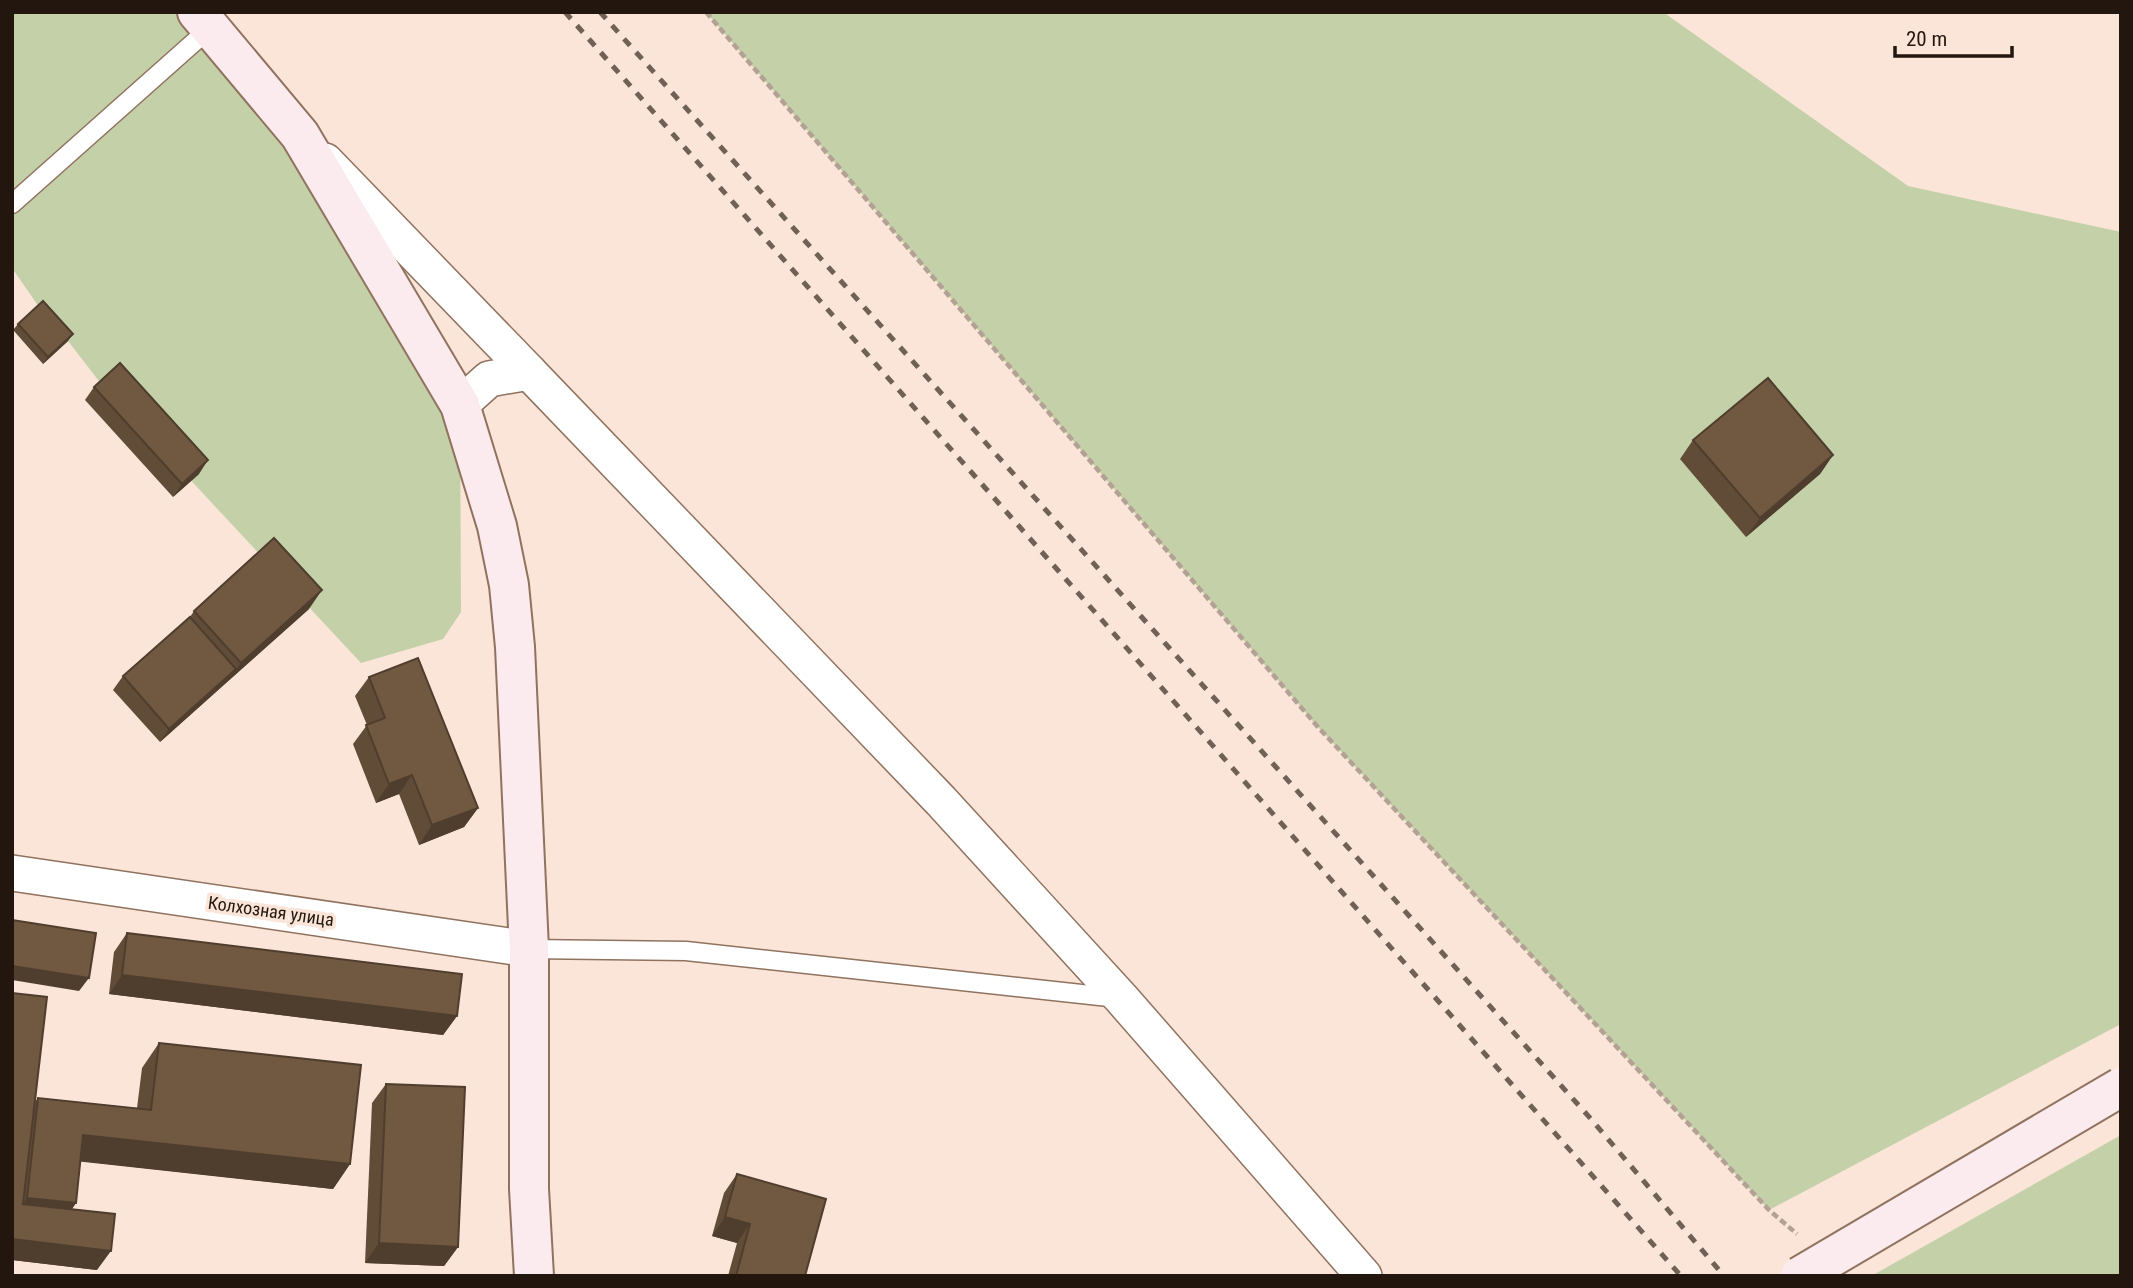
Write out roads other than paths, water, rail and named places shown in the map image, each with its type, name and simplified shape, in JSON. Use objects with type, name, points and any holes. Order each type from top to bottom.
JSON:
[{"type":"street","points":[[204,20],[300,135],[941,801],[1122,999],[1364,1276]]},
{"type":"street","points":[[300,135],[460,405],[497,526],[509,585],[515,647],[529,949],[529,1189],[534,1276]]},
{"type":"street","points":[[460,405],[489,379],[529,372]]},
{"type":"street","name":"Колхозная улица","points":[[12,873],[529,949]]},
{"type":"street","points":[[1800,1276],[2121,1087]]},
{"type":"lane","points":[[12,204],[204,20]]},
{"type":"lane","points":[[529,949],[686,951],[1122,999]]},
{"type":"railway","points":[[565,12],[1681,1276]]},
{"type":"railway","points":[[600,12],[1591,1119],[1724,1276]]}]
